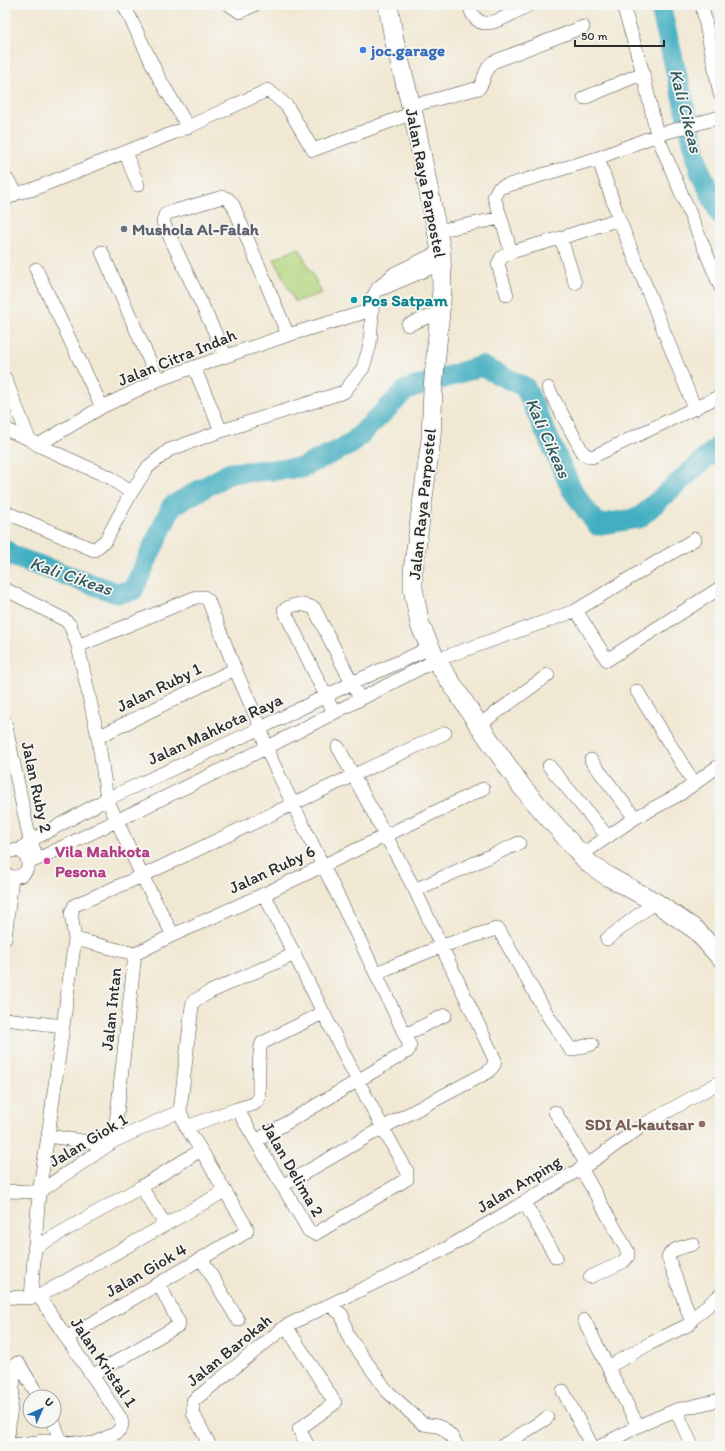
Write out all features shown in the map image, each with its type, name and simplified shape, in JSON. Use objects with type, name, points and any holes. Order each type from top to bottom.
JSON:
[{"type":"main road","name":"Jalan Raya Parpostel","points":[[388,5],[394,39],[412,109],[441,257],[442,290],[433,388],[431,439],[413,571],[413,588],[420,625],[433,654],[479,725],[522,787],[580,855],[591,866],[655,902],[696,930],[719,953]]},
{"type":"street","points":[[124,5],[159,78],[188,127]]},
{"type":"street","points":[[230,5],[240,12],[254,5]]},
{"type":"street","points":[[469,5],[472,14],[479,22],[485,23],[494,23],[529,5]]},
{"type":"street","points":[[623,5],[644,74],[657,135],[720,286]]},
{"type":"street","points":[[702,5],[715,41],[720,94]]},
{"type":"street","points":[[5,200],[17,193],[31,190],[188,127],[268,90],[287,106],[313,150],[412,109],[479,88],[483,82],[488,66],[493,62],[583,27]]},
{"type":"street","points":[[584,98],[644,74]]},
{"type":"street","points":[[511,252],[494,197],[498,189],[598,158],[657,135],[716,118]]},
{"type":"street","points":[[124,152],[138,185]]},
{"type":"street","points":[[598,158],[619,219],[695,409]]},
{"type":"street","points":[[5,177],[17,193]]},
{"type":"street","points":[[226,356],[163,222],[168,212],[223,197],[228,199],[233,205],[288,335]]},
{"type":"street","points":[[437,231],[501,218]]},
{"type":"street","points":[[507,295],[498,264],[502,257],[511,252],[561,238],[619,219]]},
{"type":"street","points":[[561,238],[575,283]]},
{"type":"street","points":[[102,252],[158,380]]},
{"type":"street","points":[[5,512],[94,550],[106,540],[131,493],[148,467],[169,450],[221,431],[344,392],[363,368],[370,345],[373,297],[376,291],[441,257]]},
{"type":"street","points":[[36,269],[102,407]]},
{"type":"street","name":"Jalan Citra Indah","points":[[33,442],[158,380],[194,366],[288,335],[372,310]]},
{"type":"street","points":[[408,324],[439,320]]},
{"type":"street","points":[[194,366],[221,431]]},
{"type":"street","points":[[5,378],[33,442]]},
{"type":"street","points":[[548,388],[583,453],[592,457],[720,396]]},
{"type":"street","points":[[5,429],[111,478],[131,493]]},
{"type":"street","points":[[5,939],[7,876],[22,875],[33,861],[266,748],[360,700],[433,654],[575,611],[695,539]]},
{"type":"street","points":[[575,611],[607,660],[720,588]]},
{"type":"street","points":[[5,589],[65,620],[70,625],[78,646],[98,737],[107,799],[142,876],[173,935]]},
{"type":"street","points":[[78,646],[196,596],[200,596],[208,600],[235,669],[261,728],[266,748],[410,1046],[408,1051],[256,1141]]},
{"type":"street","points":[[334,713],[284,610],[294,604],[306,605],[314,608],[360,700]]},
{"type":"street","name":"Jalan Mahkota Raya","points":[[20,851],[30,841],[107,799],[261,728],[352,683],[433,654]]},
{"type":"street","name":"Jalan Ruby 1","points":[[98,737],[235,669]]},
{"type":"street","points":[[479,725],[548,675]]},
{"type":"street","points":[[637,691],[694,783]]},
{"type":"street","name":"Jalan Ruby 2","points":[[5,722],[9,764],[30,841],[33,861]]},
{"type":"street","points":[[35,1297],[34,1248],[39,1192],[75,939],[71,913],[75,905],[142,876],[445,733]]},
{"type":"street","points":[[282,1186],[382,1128],[488,1072],[494,1065],[495,1060],[414,890],[338,747]]},
{"type":"street","points":[[591,760],[635,818]]},
{"type":"street","points":[[580,855],[635,818],[671,799],[720,764]]},
{"type":"street","points":[[549,766],[608,837]]},
{"type":"street","name":"Jalan Ruby 6","points":[[173,935],[264,894],[483,789]]},
{"type":"street","points":[[414,890],[519,843]]},
{"type":"street","points":[[5,854],[14,850],[20,851],[33,861]]},
{"type":"street","points":[[264,894],[382,1128]]},
{"type":"street","points":[[607,939],[655,902]]},
{"type":"street","points":[[376,973],[442,946],[493,929],[498,930],[548,1016],[571,1050],[592,1044]]},
{"type":"street","name":"Jalan Intan","points":[[112,1143],[135,954],[173,935]]},
{"type":"street","points":[[75,939],[135,954]]},
{"type":"street","points":[[5,1297],[35,1297],[225,1191],[186,1127],[180,1112],[192,1006],[194,1001],[210,992],[295,954]]},
{"type":"street","points":[[186,1127],[237,1108],[254,1104],[257,1101],[260,1081],[260,1047],[262,1043],[323,1013]]},
{"type":"street","points":[[405,1034],[445,1015]]},
{"type":"street","points":[[5,1019],[63,1026]]},
{"type":"street","name":"Jalan Anping","points":[[330,1305],[447,1248],[584,1167],[645,1124],[720,1082]]},
{"type":"street","name":"Jalan Delima 2","points":[[237,1108],[309,1231],[315,1234],[407,1179],[407,1171],[382,1128]]},
{"type":"street","name":"Jalan Giok 1","points":[[39,1192],[112,1143],[180,1112]]},
{"type":"street","points":[[555,1112],[628,1252],[628,1256],[623,1262],[590,1277]]},
{"type":"street","points":[[48,1136],[112,1143]]},
{"type":"street","points":[[34,1248],[141,1187],[201,1150]]},
{"type":"street","points":[[141,1187],[165,1224]]},
{"type":"street","points":[[5,1191],[39,1192]]},
{"type":"street","name":"Jalan Giok 4","points":[[66,1338],[201,1258],[245,1234],[247,1228],[225,1191]]},
{"type":"street","points":[[524,1202],[556,1257]]},
{"type":"street","points":[[691,1320],[668,1257],[669,1253],[674,1250],[693,1244]]},
{"type":"street","points":[[201,1258],[238,1320]]},
{"type":"street","points":[[93,1374],[178,1325],[179,1323],[159,1284]]},
{"type":"street","points":[[608,1367],[649,1344],[690,1324],[691,1320],[720,1295]]},
{"type":"street","name":"Jalan Kristal 1","points":[[6,1446],[52,1440],[86,1444],[95,1443],[116,1433],[121,1428],[122,1424],[121,1419],[93,1374],[35,1297]]},
{"type":"street","points":[[330,1305],[342,1315],[348,1336],[387,1391],[423,1424],[437,1426],[444,1429],[452,1437],[457,1446]]},
{"type":"street","name":"Jalan Barokah","points":[[210,1446],[193,1413],[193,1401],[286,1326],[330,1305]]},
{"type":"street","points":[[584,1320],[638,1426]]},
{"type":"street","points":[[286,1326],[335,1403],[299,1429],[308,1446]]},
{"type":"street","points":[[6,1446],[15,1368],[17,1364],[19,1364],[34,1389]]},
{"type":"street","points":[[563,1391],[592,1446]]},
{"type":"street","points":[[601,1446],[638,1426],[676,1410],[720,1400]]},
{"type":"street","points":[[676,1410],[692,1446]]},
{"type":"street","points":[[502,1446],[547,1418]]},
{"type":"street","points":[[56,1429],[61,1441]]},
{"type":"green space","points":[[299,248],[322,293],[295,302],[274,259]]},
{"type":"waterway","name":"Kali Cikeas","points":[[660,5],[700,171],[720,214]]},
{"type":"waterway","name":"Kali Cikeas","points":[[5,550],[15,557],[117,593],[133,590],[172,506],[230,473],[301,468],[351,444],[406,390],[481,366],[525,387],[572,490],[597,525],[639,518],[720,445]]},
{"type":"place","name":"joc.garage","points":[[363,50]]},
{"type":"place","name":"Mushola Al-Falah","points":[[124,229]]},
{"type":"place","name":"Pos Satpam","points":[[354,300]]},
{"type":"place","name":"Vila Mahkota Pesona","points":[[47,861]]},
{"type":"place","name":"SDI Al-kautsar","points":[[702,1124]]}]
